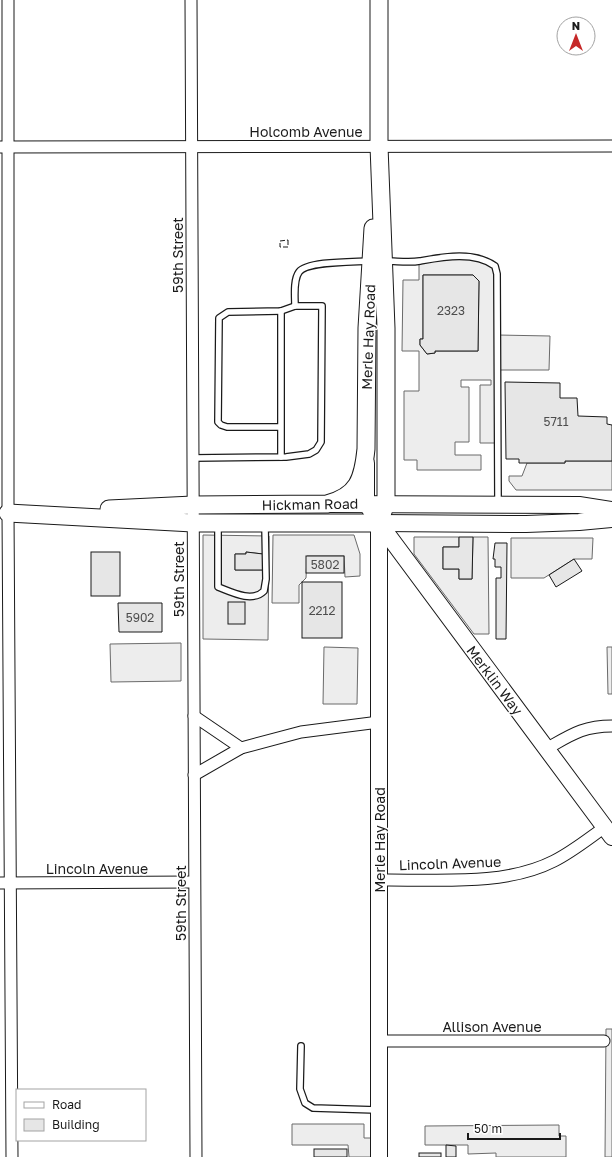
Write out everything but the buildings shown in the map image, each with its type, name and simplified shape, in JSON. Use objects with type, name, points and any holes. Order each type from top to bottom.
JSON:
[{"type":"main road","name":"Merle Hay Road","points":[[379,0],[378,261],[386,328],[386,503],[379,524],[379,1157]]},
{"type":"main road","name":"Merle Hay Road","points":[[366,503],[367,328],[378,261]]},
{"type":"main road","points":[[327,504],[340,501],[355,489],[364,467],[366,449]]},
{"type":"main road","name":"Hickman Road","points":[[4,513],[193,505],[366,503],[579,505],[612,510]]},
{"type":"main road","points":[[366,503],[379,524]]},
{"type":"main road","name":"Hickman Road","points":[[4,513],[193,523],[526,524],[612,519]]},
{"type":"main road","name":"Merklin Way","points":[[379,524],[608,832]]},
{"type":"street","points":[[8,0],[4,147],[5,883],[12,1157]]},
{"type":"street","name":"59th Street","points":[[191,0],[196,1157]]},
{"type":"street","name":"Holcomb Avenue","points":[[4,147],[612,146]]},
{"type":"street","points":[[194,716],[241,748]]},
{"type":"street","points":[[194,775],[241,748],[301,732],[379,722]]},
{"type":"street","points":[[546,749],[580,730],[593,727],[612,726]]},
{"type":"street","name":"Lincoln Avenue","points":[[379,880],[486,879],[520,874],[553,862],[608,832]]},
{"type":"street","name":"Lincoln Avenue","points":[[5,883],[194,882]]},
{"type":"street","name":"Allison Avenue","points":[[379,1041],[604,1041]]},
{"type":"lane","points":[[295,306],[298,273],[303,269],[318,264],[378,261],[419,261],[434,258],[480,258],[495,266],[497,274],[498,504]]},
{"type":"lane","points":[[193,458],[281,457],[309,454],[316,450],[321,442],[322,306],[295,306],[281,311],[228,312],[219,318],[218,422],[227,427],[280,427]]},
{"type":"lane","points":[[281,311],[281,457]]},
{"type":"lane","points":[[218,523],[218,587],[243,596],[257,596],[264,591],[266,580],[265,523]]},
{"type":"lane","points":[[301,1046],[300,1089],[305,1103],[312,1108],[379,1110]]},
{"type":"shaded area","points":[[480,258],[495,266],[497,335],[550,336],[549,370],[497,370],[497,443],[480,443],[480,385],[491,385],[491,380],[461,380],[461,387],[469,387],[469,442],[455,442],[455,455],[481,455],[481,470],[417,470],[417,460],[404,460],[404,391],[419,391],[419,351],[402,351],[403,280],[419,280],[419,261]],"holes":[[[423,275],[473,275],[479,281],[478,351],[435,351],[435,353],[427,354],[420,345],[420,339],[423,339]]]},
{"type":"shaded area","points":[[565,461],[612,461],[612,490],[516,490],[509,481],[509,476],[522,476],[527,463],[565,463]]},
{"type":"shaded area","points":[[203,535],[269,536],[268,640],[203,639]],"holes":[[[246,552],[263,554],[263,570],[235,570],[235,554],[246,554]]]},
{"type":"shaded area","points":[[273,535],[354,535],[360,554],[360,576],[345,577],[344,556],[307,556],[306,578],[299,585],[299,603],[272,603]]},
{"type":"shaded area","points":[[414,537],[459,537],[459,547],[443,547],[443,569],[459,569],[459,579],[472,579],[473,537],[488,537],[489,634],[474,634],[414,554]]},
{"type":"shaded area","points":[[511,538],[593,538],[592,559],[574,559],[544,578],[511,578]]},
{"type":"shaded area","points":[[181,643],[181,681],[111,682],[110,644]]},
{"type":"shaded area","points":[[324,647],[358,648],[357,704],[323,704]]},
{"type":"shaded area","points":[[607,647],[612,647],[612,694],[608,694]]},
{"type":"shaded area","points":[[606,1029],[612,1029],[612,1157],[605,1157]]},
{"type":"shaded area","points":[[292,1124],[364,1124],[364,1138],[373,1138],[373,1157],[349,1157],[348,1145],[292,1145]]},
{"type":"shaded area","points":[[559,1125],[559,1136],[566,1136],[566,1157],[496,1157],[496,1153],[468,1154],[468,1145],[425,1145],[425,1126]]},
{"type":"fence","points":[[288,240],[288,247],[280,247],[280,241],[288,240]]}]
